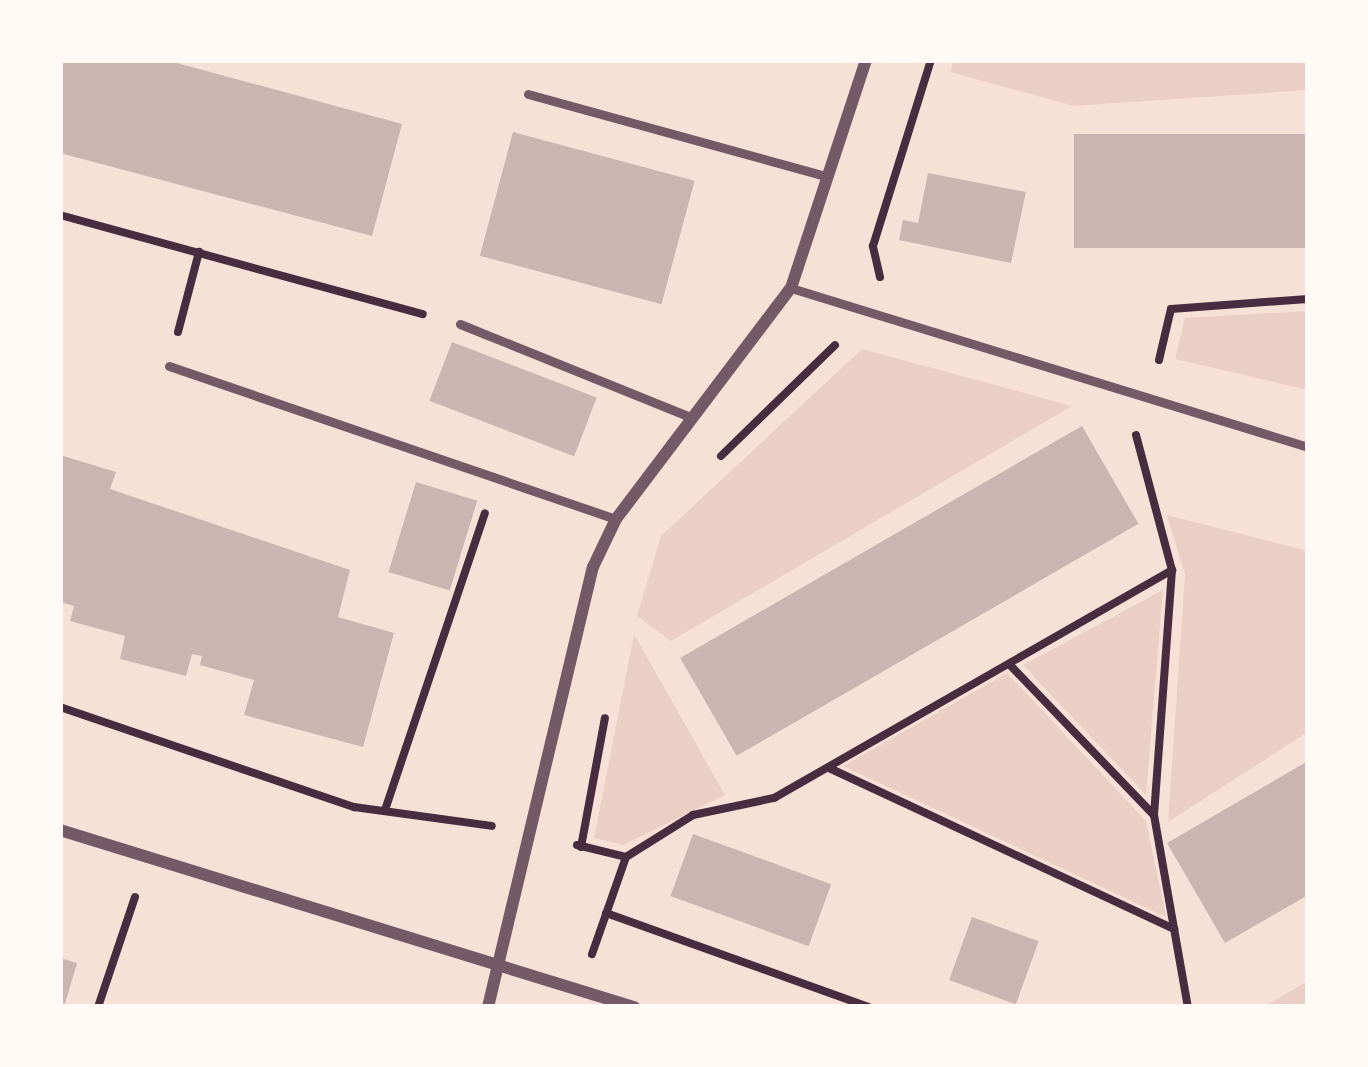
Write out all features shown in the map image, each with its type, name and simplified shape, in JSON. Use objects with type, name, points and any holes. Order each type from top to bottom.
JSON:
[{"type":"street","points":[[488,1007],[504,964],[535,835],[593,567],[616,519],[791,288],[824,176],[866,60]]},
{"type":"street","points":[[60,830],[634,1007]]},
{"type":"lane","points":[[528,94],[824,176]]},
{"type":"lane","points":[[791,288],[1308,447]]},
{"type":"lane","points":[[460,324],[693,418]]},
{"type":"lane","points":[[169,366],[616,519]]},
{"type":"path","points":[[899,286],[880,277],[873,246],[931,60]]},
{"type":"path","points":[[60,215],[460,324]]},
{"type":"path","points":[[169,366],[199,252]]},
{"type":"path","points":[[1158,368],[1171,309],[1308,298]]},
{"type":"path","points":[[705,472],[849,334]]},
{"type":"path","points":[[1142,363],[1179,374]]},
{"type":"path","points":[[1130,412],[1172,570],[1154,815],[1188,1007]]},
{"type":"path","points":[[386,810],[496,478]]},
{"type":"path","points":[[580,989],[626,856],[693,815],[774,798],[1172,570]]},
{"type":"path","points":[[1009,664],[1154,815]]},
{"type":"path","points":[[581,847],[610,694]]},
{"type":"path","points":[[60,707],[353,807],[472,820]]},
{"type":"path","points":[[828,768],[1175,930]]},
{"type":"path","points":[[535,835],[626,856]]},
{"type":"path","points":[[98,1007],[135,897]]},
{"type":"path","points":[[606,914],[869,1007]]},
{"type":"shaded area","points":[[954,60],[1308,60],[1308,90],[1074,106],[950,72]]},
{"type":"shaded area","points":[[1308,311],[1308,390],[1175,359],[1185,318]]},
{"type":"shaded area","points":[[862,349],[1072,406],[671,641],[637,616],[661,536]]},
{"type":"shaded area","points":[[1167,515],[1308,551],[1308,732],[1168,822],[1185,575]]},
{"type":"shaded area","points":[[1163,590],[1146,795],[1023,665]]},
{"type":"shaded area","points":[[634,634],[725,795],[623,845],[594,838]]},
{"type":"shaded area","points":[[1007,673],[1146,821],[1166,917],[843,766]]},
{"type":"shaded area","points":[[1308,981],[1308,1007],[1263,1007]]},
{"type":"building","points":[[60,60],[166,60],[402,124],[372,236],[60,153]]},
{"type":"building","points":[[513,132],[695,181],[661,304],[480,256]]},
{"type":"building","points":[[1074,134],[1308,134],[1308,248],[1074,248]]},
{"type":"building","points":[[928,173],[1026,192],[1011,263],[899,240],[903,220],[918,223]]},
{"type":"building","points":[[452,342],[597,398],[574,456],[429,401]]},
{"type":"building","points":[[1082,426],[1138,524],[737,756],[680,658]]},
{"type":"building","points":[[60,455],[116,472],[110,489],[350,570],[338,617],[394,633],[363,747],[244,715],[254,680],[200,665],[202,656],[192,654],[186,676],[120,659],[125,636],[70,621],[74,606],[60,602]]},
{"type":"building","points":[[416,482],[477,501],[450,591],[389,572]]},
{"type":"building","points":[[1308,761],[1308,895],[1225,943],[1167,843]]},
{"type":"building","points":[[693,834],[831,884],[809,946],[670,896]]},
{"type":"building","points":[[972,917],[1039,941],[1016,1004],[949,980]]},
{"type":"building","points":[[60,958],[77,963],[64,1007],[60,1007]]}]
